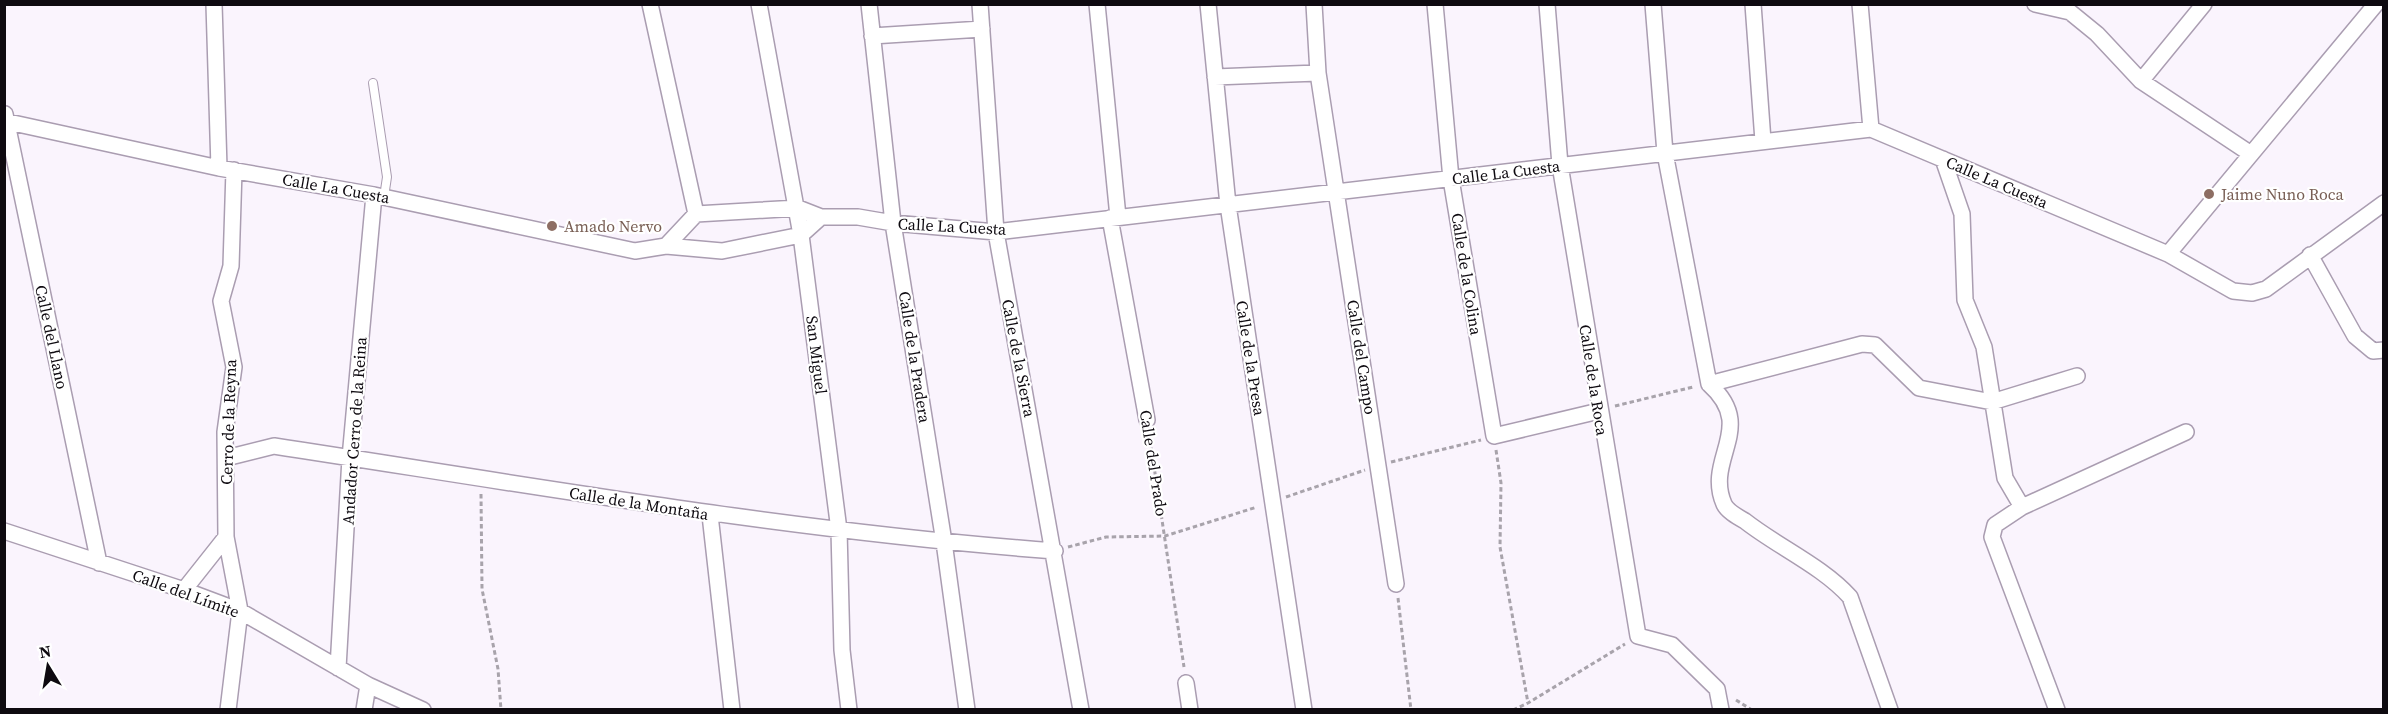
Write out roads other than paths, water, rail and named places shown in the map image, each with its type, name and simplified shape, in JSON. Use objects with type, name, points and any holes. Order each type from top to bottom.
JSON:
[{"type":"street","name":"Cerro de la Reyna","points":[[214,4],[231,266],[222,301],[234,367],[225,432],[226,537],[240,611],[228,710]]},
{"type":"street","points":[[651,4],[696,214],[666,246]]},
{"type":"street","name":"San Miguel","points":[[759,4],[798,208],[839,530],[842,650],[849,710]]},
{"type":"street","name":"Calle de la Pradera","points":[[868,4],[893,223],[944,542],[967,710]]},
{"type":"street","name":"Calle de la Sierra","points":[[980,4],[996,232],[1055,550],[1081,710]]},
{"type":"street","name":"Calle del Prado","points":[[1097,4],[1114,218],[1147,420]]},
{"type":"street","name":"Calle de la Presa","points":[[1208,4],[1228,205],[1304,710]]},
{"type":"street","name":"Calle del Campo","points":[[1314,4],[1318,73],[1396,584]]},
{"type":"street","name":"Calle de la Colina","points":[[1435,4],[1451,179],[1494,436],[1599,411]]},
{"type":"street","name":"Calle de la Roca","points":[[1547,4],[1560,165],[1638,636],[1672,645],[1717,689],[1721,710]]},
{"type":"street","points":[[1653,4],[1665,153],[1709,384],[1722,395],[1732,417],[1718,483],[1725,506],[1767,538],[1839,585],[1850,597],[1890,710]]},
{"type":"street","points":[[1753,4],[1763,141]]},
{"type":"street","points":[[1860,4],[1871,129]]},
{"type":"street","points":[[2035,4],[2072,8],[2141,81],[2252,154]]},
{"type":"street","points":[[2141,81],[2204,4]]},
{"type":"street","points":[[2168,254],[2376,4]]},
{"type":"street","points":[[872,36],[982,28]]},
{"type":"street","points":[[1215,77],[1318,73]]},
{"type":"street","name":"Calle La Cuesta","points":[[5,118],[226,169],[379,196],[635,251],[666,246],[722,251],[801,235]]},
{"type":"street","name":"Calle del Llano","points":[[5,118],[99,563]]},
{"type":"street","name":"Calle La Cuesta","points":[[696,214],[798,208],[821,217],[858,217],[893,223],[996,232],[1871,129],[2168,254],[2233,291],[2252,293],[2266,289],[2310,255]]},
{"type":"street","points":[[1943,159],[1962,214],[1965,300],[1984,347],[2005,478],[2022,507]]},
{"type":"street","name":"Andador Cerro de la Reina","points":[[339,668],[350,458],[379,196]]},
{"type":"street","points":[[2378,350],[2355,336],[2310,255],[2384,203]]},
{"type":"street","points":[[801,235],[821,217]]},
{"type":"street","points":[[1709,384],[1869,344],[1875,345],[1919,388],[1992,402],[2077,376]]},
{"type":"street","points":[[2057,710],[1992,537],[1995,525],[2022,507],[2186,432]]},
{"type":"street","name":"Calle de la Montaña","points":[[225,458],[274,446],[710,515],[944,542],[1055,550]]},
{"type":"street","points":[[710,515],[732,710]]},
{"type":"street","name":"Calle del Límite","points":[[4,531],[184,590],[240,611],[368,686],[423,710]]},
{"type":"street","points":[[184,590],[226,537]]},
{"type":"street","points":[[1186,683],[1190,710]]},
{"type":"street","points":[[364,710],[368,686]]},
{"type":"lane","points":[[373,83],[387,177],[379,196]]},
{"type":"place","name":"Jaime Nuno Roca","points":[[2209,194]]},
{"type":"place","name":"Amado Nervo","points":[[552,226]]}]
